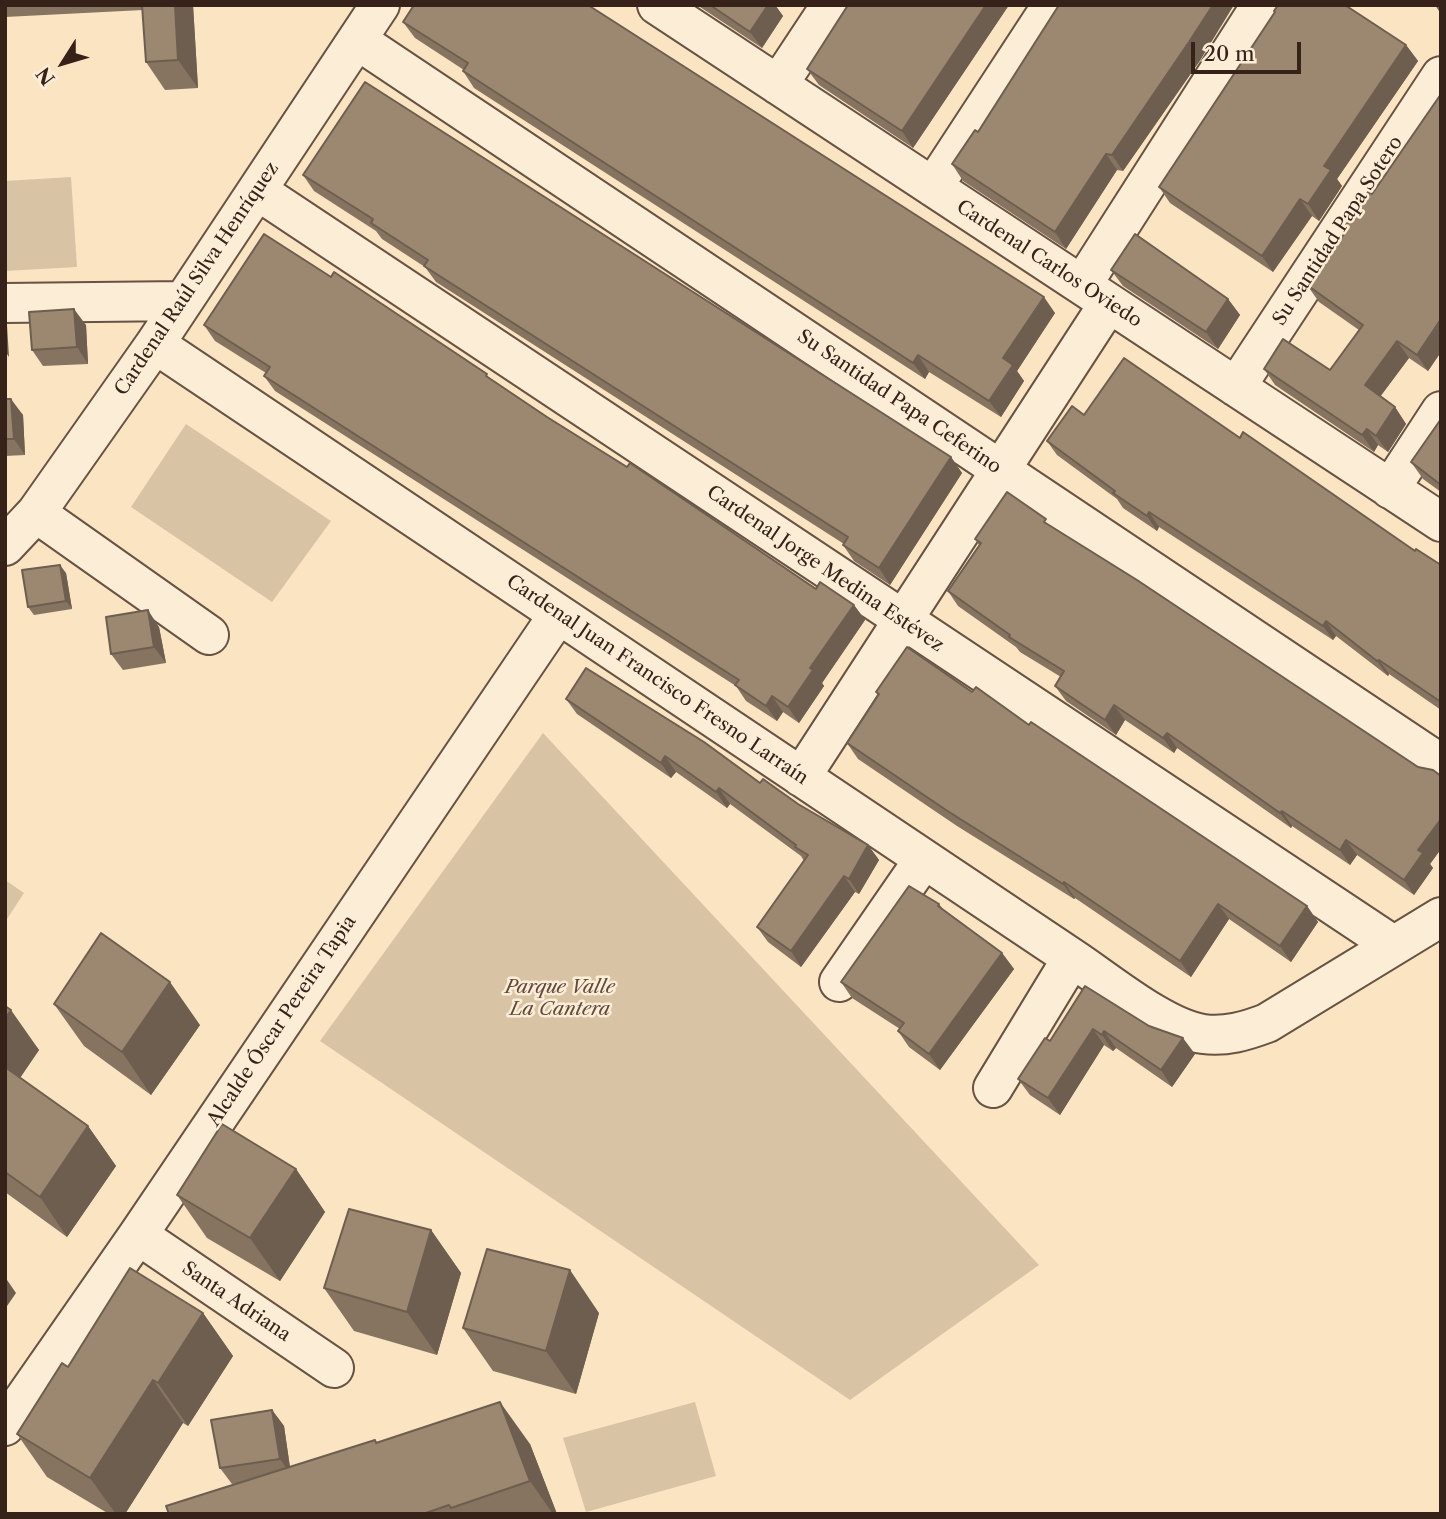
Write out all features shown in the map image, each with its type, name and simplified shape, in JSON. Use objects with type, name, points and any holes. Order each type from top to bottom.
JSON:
[{"type":"street","name":"Cardenal Raúl Silva Henríquez","points":[[5,546],[36,513],[155,344],[380,5]]},
{"type":"street","name":"Cardenal Carlos Oviedo","points":[[657,5],[1441,522]]},
{"type":"street","points":[[778,85],[831,5]]},
{"type":"street","points":[[933,187],[1052,5]]},
{"type":"street","points":[[801,777],[1001,471],[1095,294],[1261,5]]},
{"type":"street","name":"Su Santidad Papa Ceferino","points":[[357,40],[1441,764]]},
{"type":"street","name":"Su Santidad Papa Sotero","points":[[1236,387],[1441,76]]},
{"type":"street","name":"Cardenal Jorge Medina Estévez","points":[[258,191],[1393,945]]},
{"type":"street","points":[[5,303],[183,301]]},
{"type":"street","name":"Cardenal Juan Francisco Fresno Larraín","points":[[155,344],[1180,1028],[1203,1034],[1226,1035],[1267,1023],[1441,917]]},
{"type":"street","points":[[1391,489],[1441,411]]},
{"type":"street","points":[[36,513],[209,635]]},
{"type":"street","name":"Alcalde Óscar Pereira Tapia","points":[[7,1422],[138,1235],[558,615]]},
{"type":"street","points":[[839,982],[924,859]]},
{"type":"street","points":[[993,1088],[1072,958]]},
{"type":"street","name":"Santa Adriana","points":[[138,1235],[334,1368]]},
{"type":"green space","points":[[71,177],[77,267],[5,271],[5,181]]},
{"type":"green space","points":[[186,424],[331,521],[272,602],[131,507]]},
{"type":"green space","name":"Parque Valle La Cantera","points":[[543,733],[1039,1265],[850,1400],[320,1041]]},
{"type":"green space","points":[[5,880],[24,893],[5,922]]},
{"type":"green space","points":[[695,1402],[716,1476],[586,1512],[563,1438]]},
{"type":"building","points":[[142,5],[175,5],[178,60],[146,62]]},
{"type":"building","points":[[414,5],[588,5],[1044,297],[1003,358],[1013,365],[989,401],[918,355],[913,363],[463,71],[468,63],[403,22]]},
{"type":"building","points":[[710,5],[768,5],[750,32]]},
{"type":"building","points":[[848,5],[986,5],[902,131],[807,69]]},
{"type":"building","points":[[1059,5],[1213,5],[1112,155],[1106,154],[1055,232],[952,164],[975,130],[978,132]]},
{"type":"building","points":[[1278,5],[1345,5],[1406,45],[1324,166],[1331,170],[1308,204],[1300,199],[1262,256],[1159,187]]},
{"type":"building","points":[[365,82],[951,457],[879,568],[843,545],[848,537],[424,266],[428,260],[371,223],[373,219],[303,175]]},
{"type":"building","points":[[1441,94],[1441,319],[1417,355],[1397,341],[1365,385],[1395,407],[1376,436],[1367,429],[1362,435],[1264,369],[1283,339],[1330,370],[1363,325],[1307,285],[1347,230],[1344,228],[1368,192],[1372,194]]},
{"type":"building","points":[[264,234],[331,277],[334,272],[547,417],[627,467],[630,463],[816,589],[820,582],[854,605],[810,668],[813,670],[788,707],[772,696],[766,706],[735,685],[739,680],[264,376],[270,367],[204,325]]},
{"type":"building","points":[[1135,234],[1228,299],[1206,332],[1111,270]]},
{"type":"building","points":[[74,309],[77,347],[32,350],[29,312]]},
{"type":"building","points":[[1124,358],[1240,438],[1243,432],[1415,551],[1416,549],[1441,565],[1441,702],[1377,661],[1326,621],[1323,626],[1149,512],[1147,516],[1047,441],[1072,406],[1084,415]]},
{"type":"building","points":[[5,399],[11,399],[14,439],[5,439]]},
{"type":"building","points":[[1441,419],[1441,485],[1411,462]]},
{"type":"building","points":[[1007,492],[1046,519],[1044,522],[1137,580],[1418,767],[1433,770],[1441,776],[1441,819],[1418,850],[1423,853],[1404,880],[1346,840],[1340,850],[1282,811],[1280,813],[1167,733],[1163,738],[1114,705],[1105,720],[1055,686],[1064,671],[1009,637],[1010,635],[948,591],[981,543],[975,539]]},
{"type":"building","points":[[60,565],[66,601],[28,607],[22,570]]},
{"type":"building","points":[[148,610],[154,647],[111,654],[106,617]]},
{"type":"building","points":[[907,647],[972,692],[976,687],[1029,725],[1031,722],[1307,906],[1280,946],[1218,904],[1180,961],[1064,882],[1063,884],[946,810],[847,743],[879,694],[876,692]]},
{"type":"building","points":[[586,668],[704,742],[760,783],[763,779],[798,804],[868,845],[849,879],[844,876],[791,951],[757,927],[808,855],[719,788],[716,792],[665,756],[661,763],[566,699]]},
{"type":"building","points":[[909,886],[939,904],[938,906],[1002,953],[929,1054],[898,1031],[904,1023],[841,982]]},
{"type":"building","points":[[101,933],[170,982],[122,1052],[54,1004]]},
{"type":"building","points":[[1085,986],[1149,1026],[1183,1038],[1161,1070],[1104,1031],[1102,1035],[1093,1029],[1048,1098],[1018,1079],[1045,1038],[1050,1041]]},
{"type":"building","points":[[5,1006],[11,1010],[5,1019]]},
{"type":"building","points":[[5,1067],[88,1126],[40,1197],[5,1172]]},
{"type":"building","points":[[222,1124],[296,1169],[250,1238],[177,1195]]},
{"type":"building","points":[[349,1209],[431,1230],[407,1312],[324,1288]]},
{"type":"building","points":[[487,1249],[570,1270],[546,1351],[463,1328]]},
{"type":"building","points":[[130,1268],[203,1313],[158,1383],[153,1380],[90,1478],[17,1434],[62,1363],[68,1367]]},
{"type":"building","points":[[500,1402],[530,1481],[451,1508],[449,1505],[423,1514],[169,1514],[166,1506],[375,1440],[376,1443]]},
{"type":"building","points":[[272,1410],[280,1459],[220,1468],[211,1420]]}]
